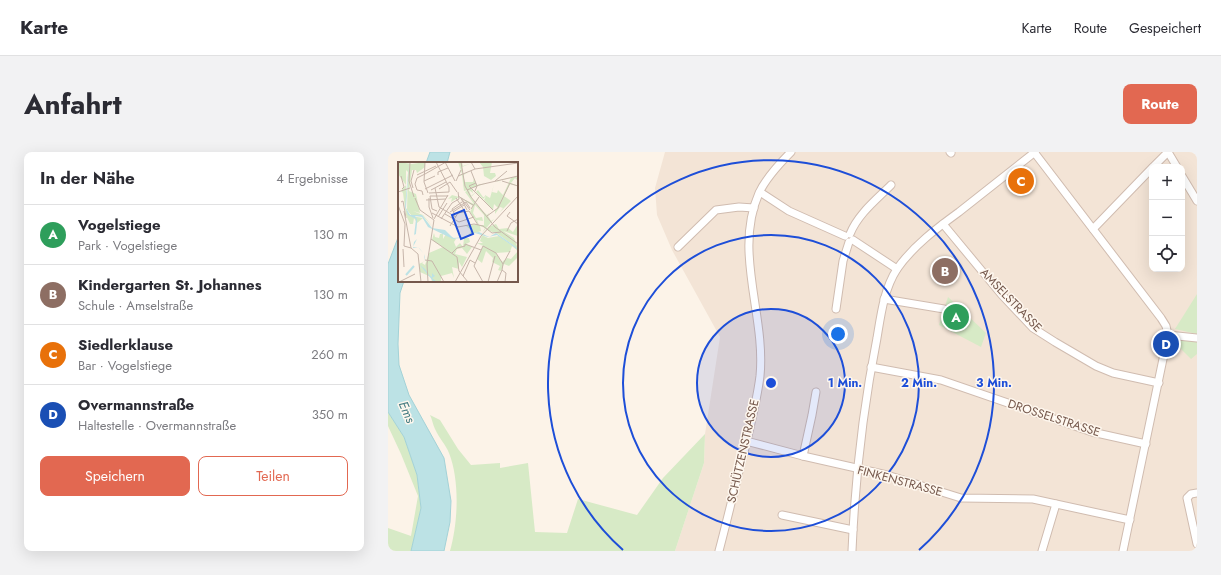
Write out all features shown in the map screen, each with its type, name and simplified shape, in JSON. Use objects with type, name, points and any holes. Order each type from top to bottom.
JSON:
[{"type":"street","name":"SCHÜTZENSTRASSE","points":[[719,551],[755,404],[760,377],[761,342],[748,248],[750,221],[760,192],[770,177],[791,152]]},
{"type":"street","points":[[852,551],[858,469],[871,367],[884,299],[897,269],[913,250],[943,224],[1035,152],[1161,318],[1166,326],[1168,334],[1123,551]]},
{"type":"street","points":[[1157,164],[1168,152],[1175,164]]},
{"type":"street","points":[[1093,228],[1149,172]]},
{"type":"street","points":[[1185,181],[1197,201]]},
{"type":"street","points":[[836,309],[843,261],[854,225],[859,217],[891,185]]},
{"type":"street","points":[[760,192],[789,211],[850,238],[897,269]]},
{"type":"street","points":[[678,247],[716,210],[739,207],[754,208]]},
{"type":"street","name":"AMSELSTRASSE","points":[[943,224],[1001,294],[1034,328],[1096,366],[1113,373],[1159,383]]},
{"type":"street","points":[[884,299],[944,309]]},
{"type":"street","points":[[1168,334],[1197,338]]},
{"type":"street","name":"DROSSELSTRASSE","points":[[871,367],[942,380],[1092,432],[1146,444]]},
{"type":"street","points":[[803,456],[816,392]]},
{"type":"street","name":"FINKENSTRASSE","points":[[746,441],[858,469],[887,474],[961,498],[1033,499],[1130,520]]},
{"type":"street","points":[[1197,492],[1191,494],[1187,498],[1197,544]]},
{"type":"street","points":[[1042,551],[1056,504]]},
{"type":"street","points":[[782,515],[853,530]]},
{"type":"shaded area","points":[[665,152],[1197,152],[1197,551],[675,551],[704,463],[705,434],[720,337],[672,250],[657,215],[655,188]]},
{"type":"green space","points":[[1197,294],[1197,334],[1175,329]]},
{"type":"green space","points":[[948,297],[986,333],[981,347],[939,325]]},
{"type":"green space","points":[[1172,338],[1197,340],[1197,354],[1191,359],[1172,340]]},
{"type":"green space","points":[[388,412],[404,437],[417,475],[421,508],[411,551],[388,551],[388,528],[411,536],[418,496],[388,426]]},
{"type":"green space","points":[[430,415],[440,420],[458,449],[471,465],[500,463],[500,468],[528,463],[535,532],[567,533],[578,499],[637,515],[663,478],[705,434],[704,463],[675,551],[450,551],[455,528],[457,502],[455,476],[449,453],[434,427]]},
{"type":"water","points":[[430,152],[450,152],[447,162],[426,162]]},
{"type":"water","name":"Ems","points":[[398,238],[398,282],[404,282],[400,293],[398,344],[399,365],[409,395],[444,458],[451,501],[450,522],[444,551],[411,551],[421,508],[417,475],[404,437],[388,412],[388,264]]},
{"type":"place","name":"Siedlerklause","points":[[1021,181]]},
{"type":"place","name":"Kindergarten St. Johannes","points":[[945,271]]},
{"type":"place","name":"Vogelstiege","points":[[956,317]]},
{"type":"place","name":"Overmannstraße","points":[[1166,344]]}]
